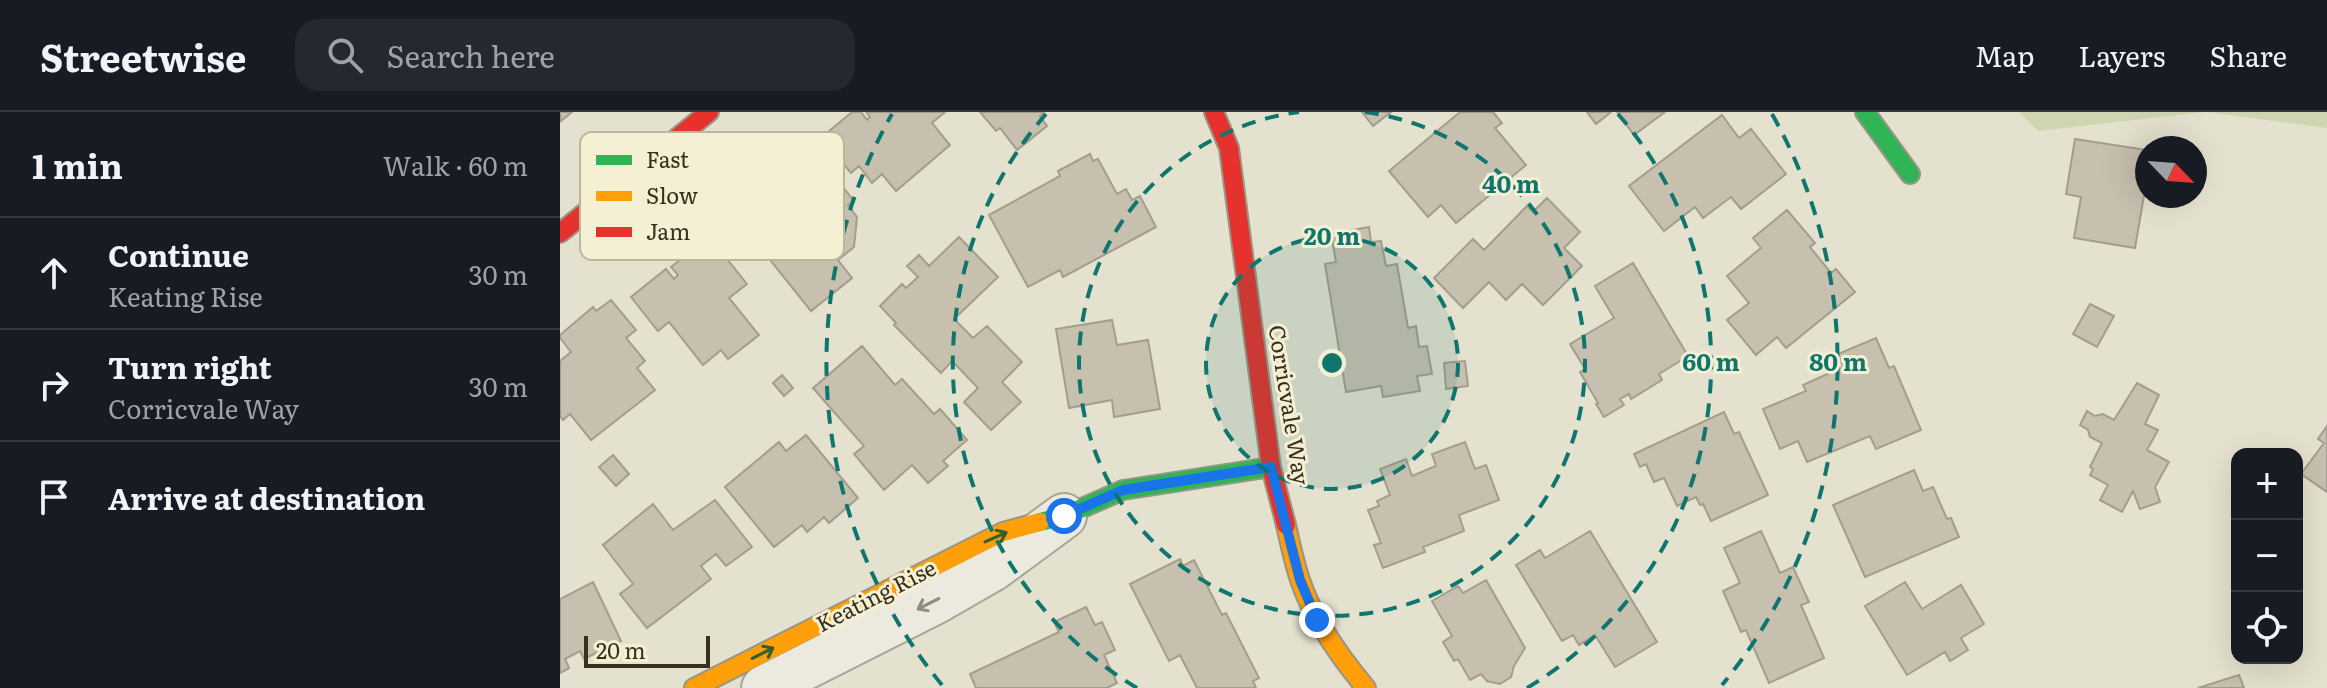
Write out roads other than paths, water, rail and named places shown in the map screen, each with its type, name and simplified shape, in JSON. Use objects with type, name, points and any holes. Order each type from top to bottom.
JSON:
[{"type":"street","points":[[684,132],[709,112]]},
{"type":"street","name":"Corricvale Way","points":[[1214,112],[1229,148],[1271,467],[1300,580],[1317,620],[1345,663],[1366,688]]},
{"type":"street","points":[[1865,112],[1910,174]]},
{"type":"street","points":[[560,233],[580,217]]},
{"type":"street","name":"Keating Rise","points":[[694,688],[1003,532],[1064,516],[1123,490],[1271,467]]},
{"type":"street","name":"Keating Rise","points":[[764,688],[938,600],[992,569],[1064,516]]}]
